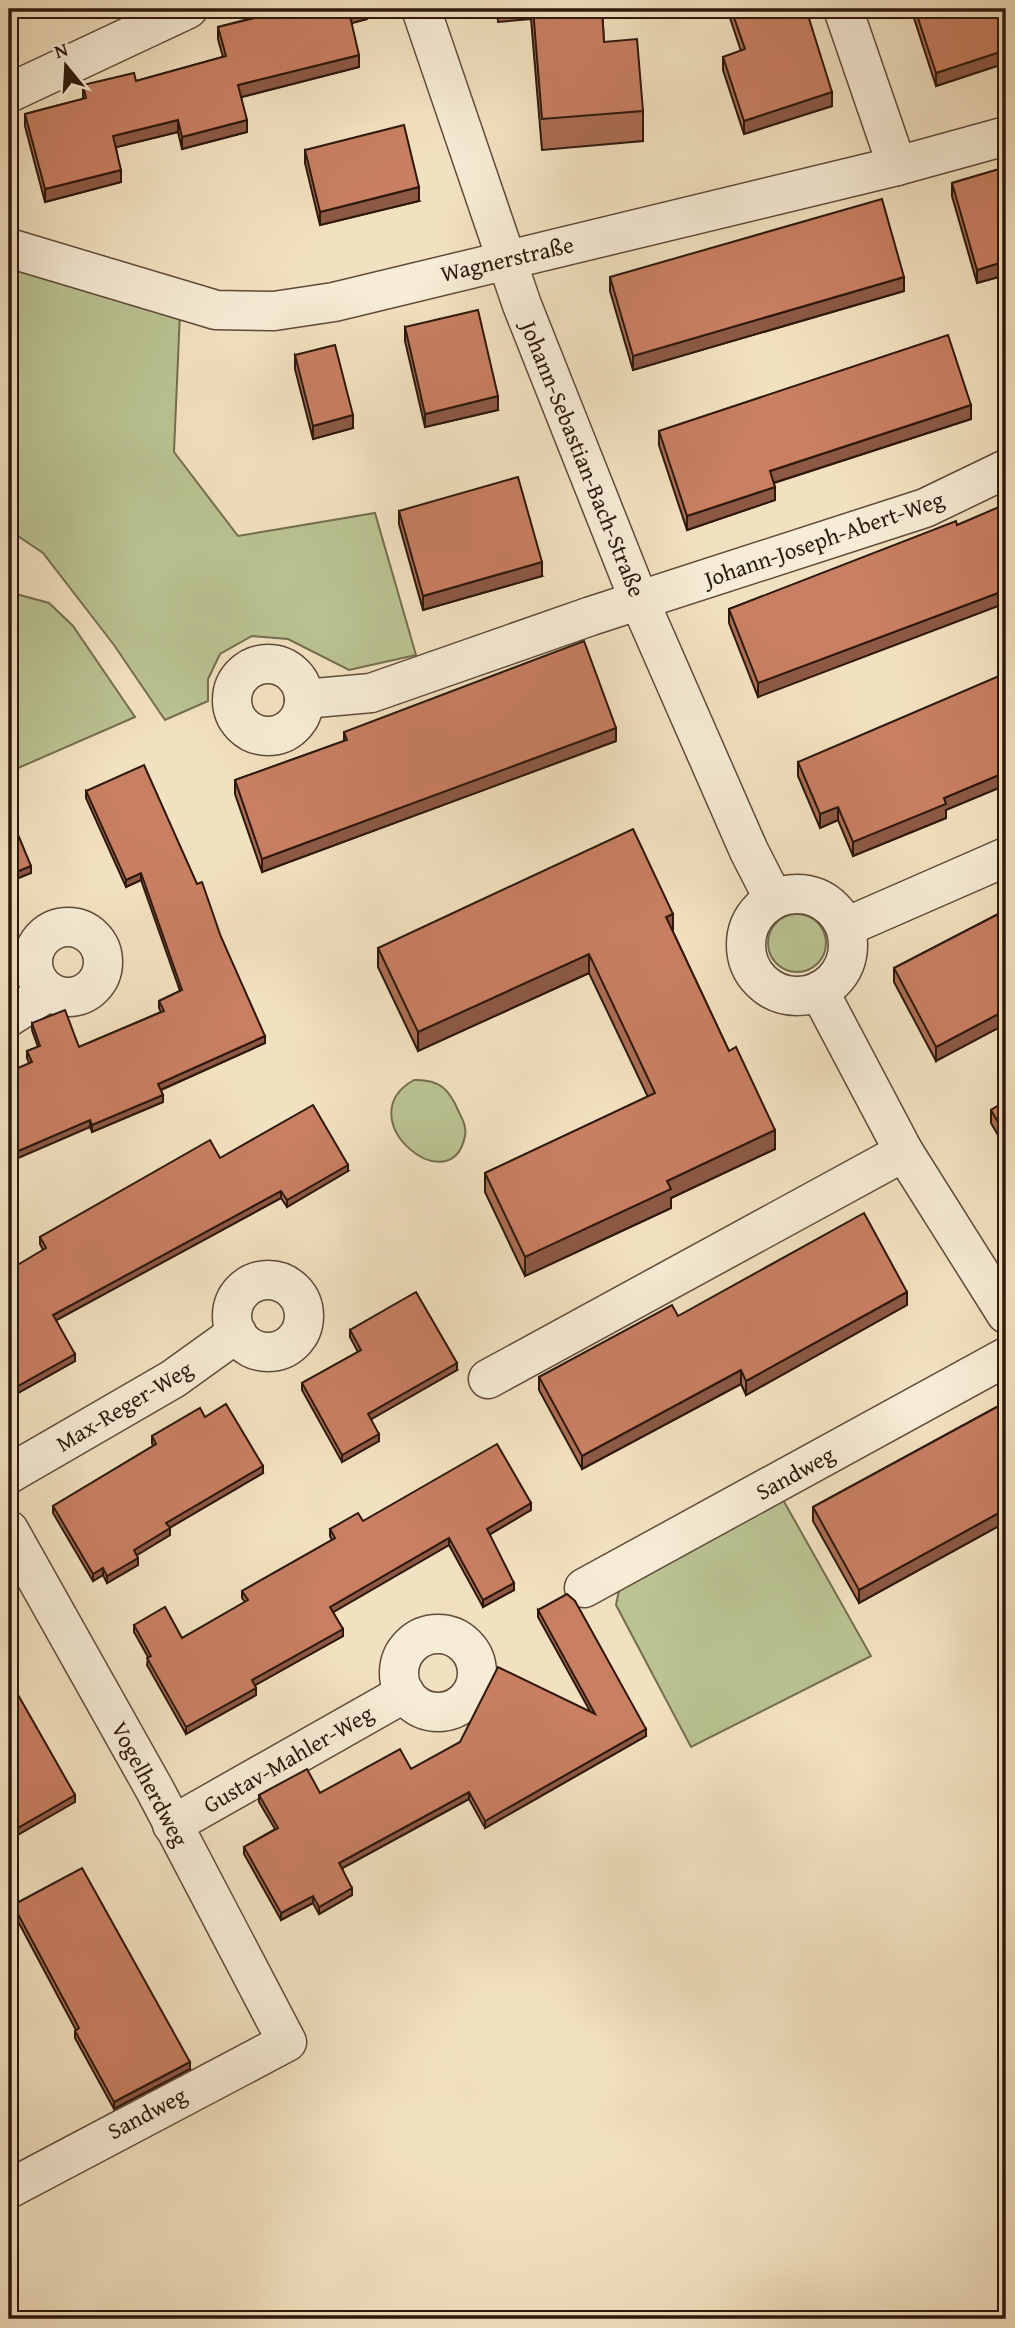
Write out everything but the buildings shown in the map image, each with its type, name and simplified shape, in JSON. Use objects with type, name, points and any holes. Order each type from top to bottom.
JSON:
[{"type":"street","points":[[9,93],[188,9]]},
{"type":"street","name":"Johann-Sebastian-Bach-Straße","points":[[421,9],[522,305],[639,600],[749,851],[774,898]]},
{"type":"street","points":[[842,9],[897,166]]},
{"type":"street","name":"Wagnerstraße","points":[[9,248],[216,310],[274,311],[334,302],[507,258],[897,166],[1006,136]]},
{"type":"street","name":"Johann-Joseph-Abert-Weg","points":[[304,699],[371,693],[639,600],[925,508],[1006,470]]},
{"type":"street","points":[[846,927],[1006,857]]},
{"type":"street","points":[[799,894],[824,900],[837,912],[846,927],[848,952],[844,964],[838,975],[820,990],[802,995],[784,995],[768,988],[755,975],[747,959],[745,942],[749,924],[759,909],[774,898],[799,894]]},
{"type":"street","points":[[820,990],[904,1152],[1006,1314]]},
{"type":"street","points":[[9,1017],[48,992]]},
{"type":"street","points":[[488,1379],[904,1152]]},
{"type":"street","name":"Max-Reger-Weg","points":[[9,1474],[173,1379],[237,1334]]},
{"type":"street","name":"Sandweg","points":[[584,1588],[1006,1357]]},
{"type":"street","name":"Vogelherdweg","points":[[9,1530],[172,1825],[287,2042]]},
{"type":"street","name":"Gustav-Mahler-Weg","points":[[172,1825],[404,1693]]},
{"type":"street","name":"Sandweg","points":[[9,2189],[287,2042]]},
{"type":"green space","points":[[9,261],[180,312],[174,452],[238,536],[375,513],[416,655],[349,670],[288,639],[252,636],[220,654],[208,679],[208,701],[165,720],[114,645],[43,553],[9,530]]},
{"type":"green space","points":[[9,592],[49,603],[73,626],[135,717],[9,772]]},
{"type":"green space","points":[[791,914],[803,914],[813,918],[822,927],[826,949],[818,964],[803,972],[791,972],[781,968],[772,959],[768,949],[768,937],[772,927],[781,918]]},
{"type":"green space","points":[[414,1080],[430,1081],[447,1091],[464,1123],[465,1136],[456,1155],[442,1162],[425,1159],[409,1148],[397,1133],[391,1114],[396,1096]]},
{"type":"green space","points":[[782,1498],[871,1656],[691,1747],[616,1605],[620,1585]]}]
